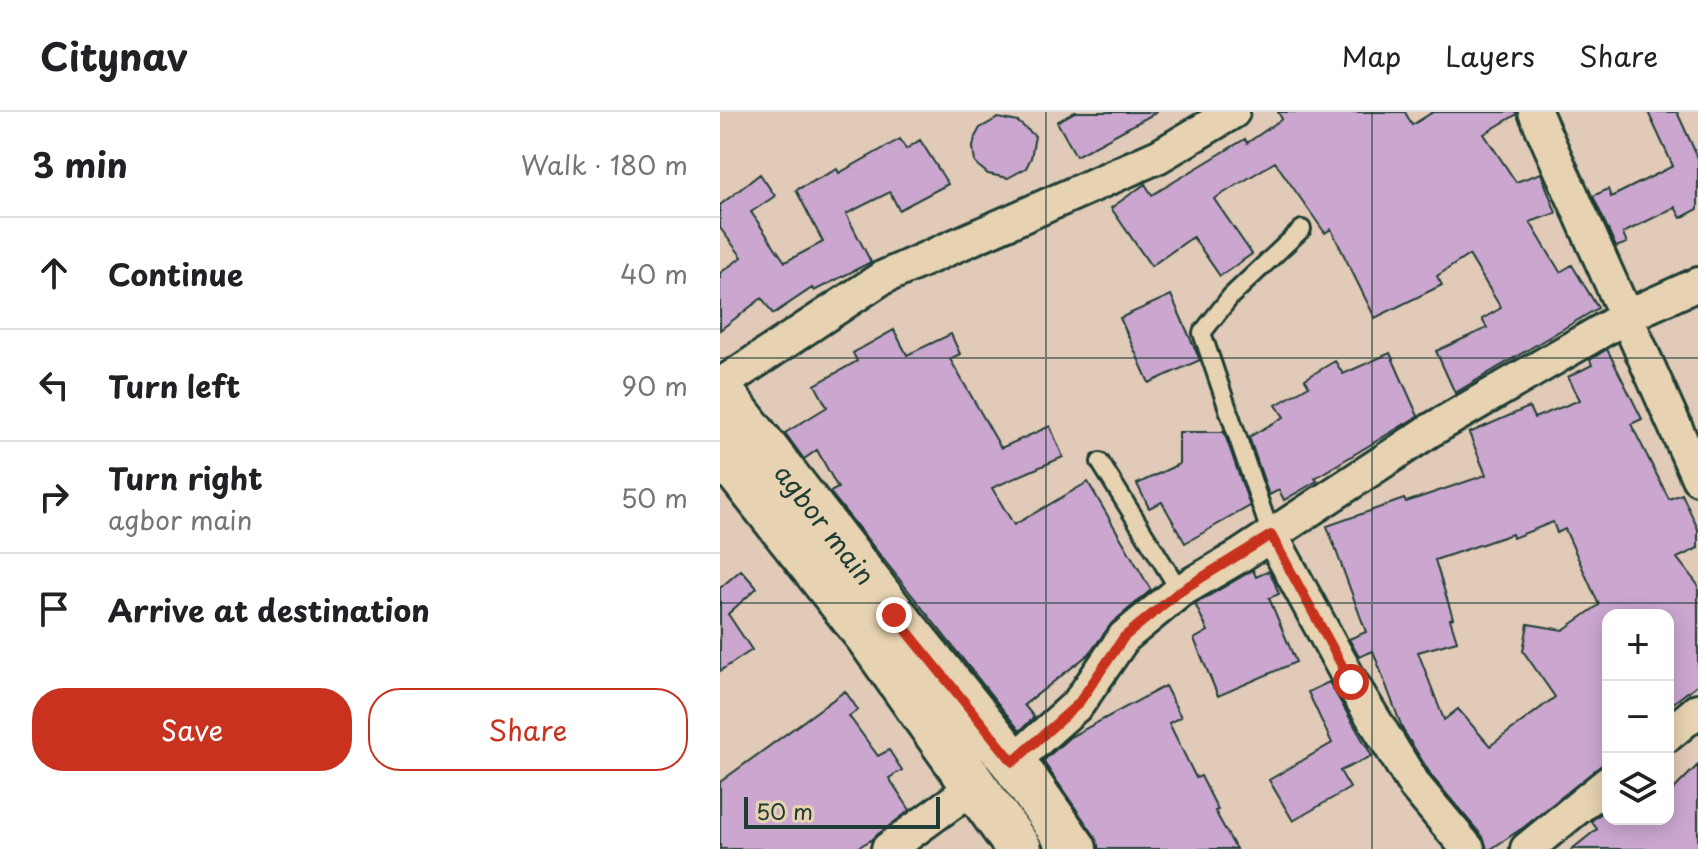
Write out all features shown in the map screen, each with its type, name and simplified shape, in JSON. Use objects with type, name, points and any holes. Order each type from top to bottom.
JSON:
[{"type":"main road","name":"agbor main","points":[[720,391],[880,625],[973,787],[1019,849]]},
{"type":"main road","name":"agbor main","points":[[720,449],[880,625],[1013,762],[1074,849]]},
{"type":"street","points":[[720,385],[882,278],[1159,156],[1233,112]]},
{"type":"street","points":[[1535,112],[1698,478]]},
{"type":"street","points":[[1013,762],[1078,704],[1124,637],[1180,591],[1431,430],[1627,316],[1698,284]]},
{"type":"street","points":[[1271,535],[1351,682],[1415,786],[1468,849]]},
{"type":"street","points":[[1674,730],[1698,710]]},
{"type":"street","points":[[888,849],[973,787]]},
{"type":"street","points":[[1527,849],[1602,788]]},
{"type":"lane","points":[[1271,535],[1202,333],[1231,296],[1302,229]]},
{"type":"lane","points":[[1100,462],[1180,591]]},
{"type":"building","points":[[1075,112],[1157,112],[1076,156],[1057,122]]},
{"type":"building","points":[[1278,112],[1405,112],[1412,125],[1433,112],[1516,112],[1484,134],[1516,182],[1541,173],[1556,213],[1530,222],[1560,272],[1572,265],[1598,308],[1455,393],[1436,351],[1487,328],[1482,319],[1501,308],[1469,255],[1437,276],[1442,285],[1375,318],[1331,229],[1325,233],[1275,162],[1214,199],[1252,254],[1220,276],[1193,237],[1151,266],[1111,208],[1145,184],[1152,195],[1245,139],[1247,143],[1282,119]]},
{"type":"building","points":[[1648,112],[1677,112],[1698,158],[1698,209],[1681,218],[1675,207],[1623,233],[1627,243],[1616,247],[1593,196],[1608,189],[1611,197],[1673,166]]},
{"type":"building","points":[[998,118],[1018,122],[1035,136],[1026,168],[1008,178],[988,174],[975,163],[975,137],[980,128]]},
{"type":"building","points":[[900,139],[906,149],[920,140],[948,184],[899,210],[890,192],[846,214],[871,262],[814,291],[812,288],[773,314],[762,298],[720,330],[720,273],[742,257],[720,228],[720,205],[760,174],[775,196],[751,212],[785,262],[823,242],[796,190],[837,169],[839,173]]},
{"type":"building","points":[[1171,295],[1200,360],[1149,383],[1120,318]]},
{"type":"building","points":[[894,330],[907,355],[951,334],[960,354],[950,359],[1001,448],[1050,426],[1063,457],[992,488],[1014,525],[1088,482],[1151,590],[1112,623],[1089,654],[1024,705],[1034,717],[1020,731],[830,492],[838,488],[817,450],[804,459],[785,433],[827,407],[815,385],[857,361],[853,353]]},
{"type":"building","points":[[1607,349],[1642,419],[1631,424],[1669,499],[1682,494],[1698,529],[1698,548],[1677,558],[1698,585],[1698,684],[1674,702],[1674,609],[1602,609],[1602,765],[1524,827],[1487,849],[1483,837],[1433,778],[1403,730],[1373,651],[1359,657],[1349,639],[1366,632],[1327,526],[1486,475],[1469,433],[1529,407],[1534,418],[1580,400],[1568,377],[1592,365],[1590,360]],"holes":[[[1553,522],[1557,533],[1565,529],[1599,605],[1563,630],[1528,624],[1523,651],[1555,697],[1490,746],[1458,709],[1444,720],[1418,652],[1457,641],[1435,560],[1512,534],[1513,538]]]},
{"type":"building","points":[[1390,353],[1418,416],[1284,500],[1279,490],[1269,495],[1249,437],[1284,417],[1276,405],[1309,386],[1305,379],[1335,361],[1343,374]]},
{"type":"building","points":[[1179,432],[1224,432],[1250,506],[1185,543],[1162,502],[1149,508],[1137,484],[1179,464]]},
{"type":"building","points":[[741,570],[757,588],[728,614],[752,650],[720,671],[720,588]]},
{"type":"building","points":[[1253,570],[1256,577],[1269,571],[1273,579],[1279,594],[1269,598],[1296,662],[1218,696],[1194,639],[1208,631],[1195,604]]},
{"type":"building","points":[[1329,682],[1372,756],[1340,771],[1350,788],[1293,821],[1269,780],[1332,743],[1308,692]]},
{"type":"building","points":[[1165,686],[1181,717],[1169,723],[1196,778],[1201,776],[1218,810],[1215,811],[1236,849],[1099,849],[1094,835],[1043,761],[1070,737]]},
{"type":"building","points":[[845,691],[858,710],[849,716],[878,756],[889,750],[902,770],[889,778],[910,810],[855,849],[720,849],[720,782]]},
{"type":"building","points":[[1698,765],[1698,849],[1572,849],[1597,829],[1591,821],[1602,813],[1602,825],[1674,825],[1674,789]]},
{"type":"route","points":[[894,615],[1013,762],[1078,704],[1124,637],[1180,591],[1271,535],[1351,682]]}]
